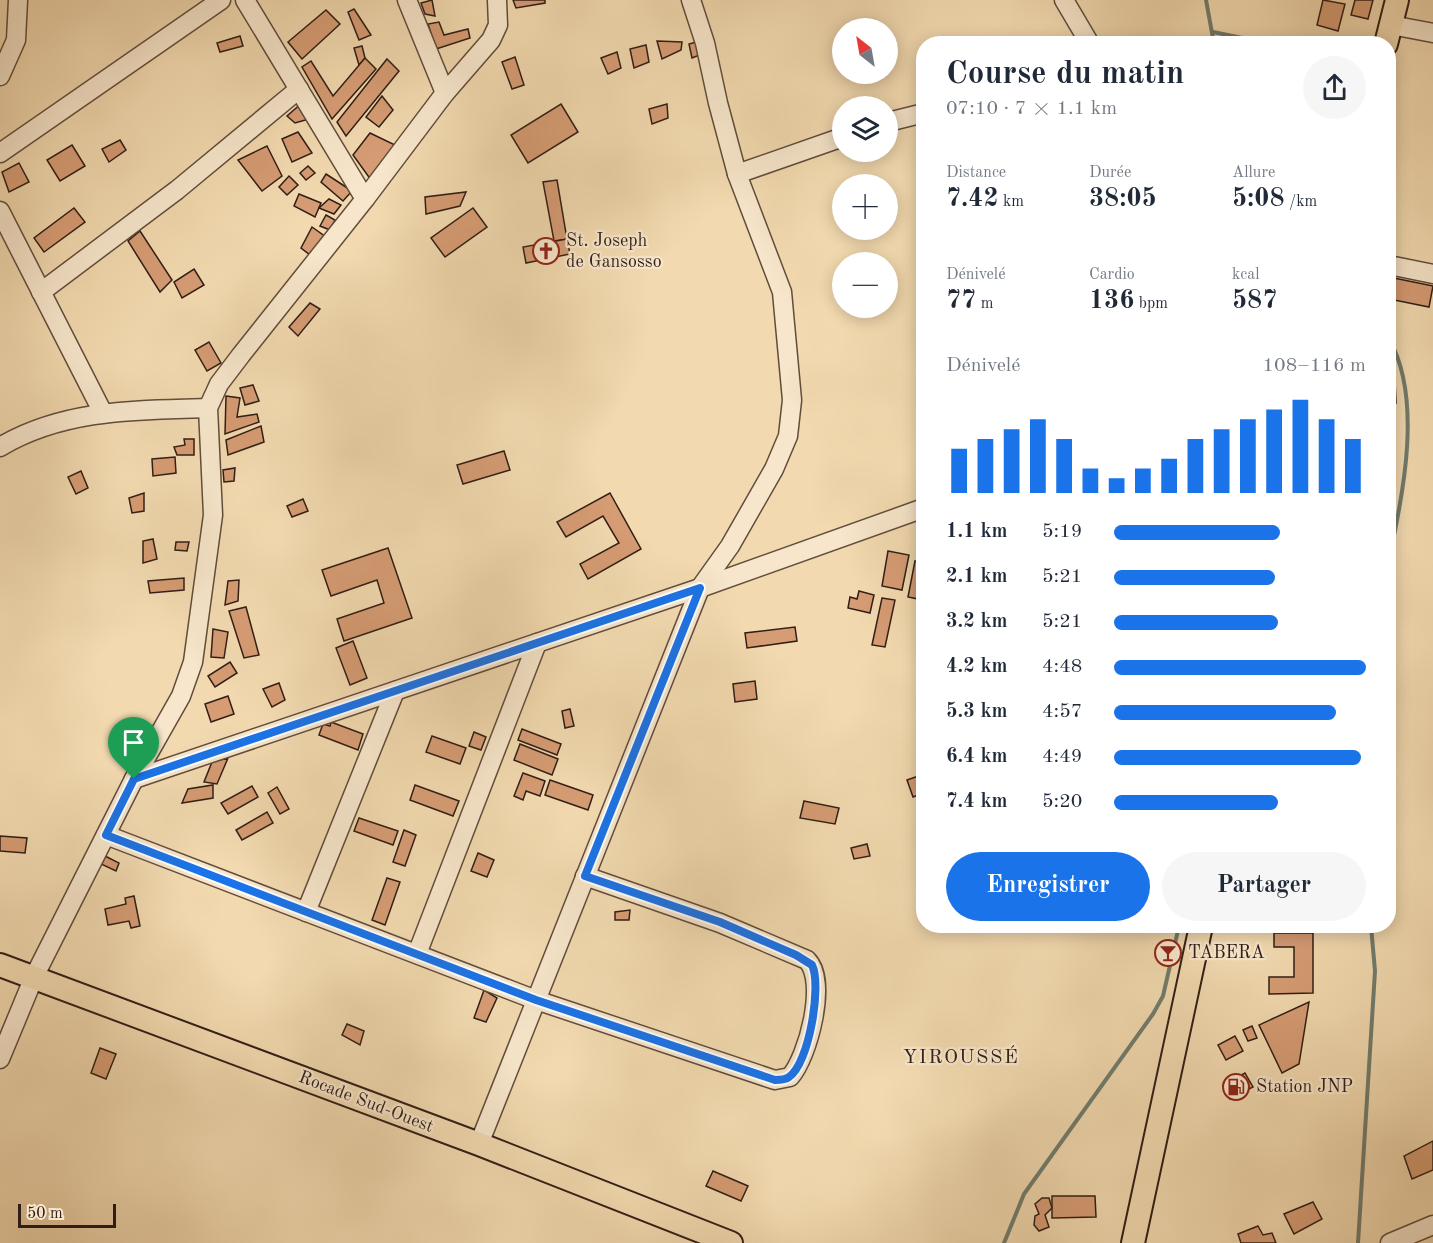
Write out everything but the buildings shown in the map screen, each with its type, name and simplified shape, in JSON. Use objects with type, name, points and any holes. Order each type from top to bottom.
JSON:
[{"type":"main road","points":[[1389,34],[1397,0]]},
{"type":"main road","points":[[1133,1243],[1199,933]]},
{"type":"main road","name":"Rocade Sud-Ouest","points":[[0,965],[478,1144],[731,1243]]},
{"type":"street","points":[[0,76],[16,40],[19,24],[18,0]]},
{"type":"street","points":[[0,153],[221,0]]},
{"type":"street","points":[[245,0],[365,199]]},
{"type":"street","points":[[407,0],[445,93]]},
{"type":"street","points":[[0,1059],[34,977],[134,779],[181,696],[193,662],[213,515],[208,408],[219,384],[365,199],[445,93],[491,40],[498,25],[497,0]]},
{"type":"street","points":[[478,1144],[700,588],[730,546],[774,469],[788,436],[792,400],[782,292],[737,174],[718,104],[705,43],[691,0]]},
{"type":"street","points":[[1064,0],[1085,36]]},
{"type":"street","points":[[1389,34],[1433,33]]},
{"type":"street","points":[[41,292],[177,190],[299,89]]},
{"type":"street","points":[[898,120],[916,115]]},
{"type":"street","points":[[737,174],[832,140]]},
{"type":"street","points":[[0,212],[103,413]]},
{"type":"street","points":[[1396,266],[1433,274]]},
{"type":"street","points":[[0,447],[45,427],[103,413],[208,408]]},
{"type":"street","points":[[134,779],[700,588],[916,511]]},
{"type":"street","points":[[417,954],[537,643]]},
{"type":"street","points":[[306,912],[395,691]]},
{"type":"street","points":[[106,835],[536,1000],[775,1080],[790,1077],[801,1062],[807,1042],[817,985],[816,973],[807,960],[720,922],[585,876]]},
{"type":"street","points":[[1390,1243],[1433,1225]]},
{"type":"waterway","points":[[1206,0],[1213,36]]},
{"type":"waterway","points":[[1213,32],[1233,36]]},
{"type":"waterway","points":[[1396,356],[1405,389],[1408,418],[1404,477],[1396,525]]},
{"type":"waterway","points":[[1004,1243],[1024,1194],[1153,1014],[1163,996],[1177,933]]},
{"type":"waterway","points":[[1358,1243],[1375,971],[1372,933]]},
{"type":"place","name":"St. Joseph de Gansosso","points":[[546,251]]},
{"type":"place","name":"TABERA","points":[[1168,953]]},
{"type":"place","name":"Station JNP","points":[[1236,1087]]},
{"type":"district","name":"YIROUSSÉ","points":[[961,1058]]},
{"type":"route","points":[[700,588],[585,876],[720,922],[807,960],[816,973],[817,985],[807,1042],[801,1062],[790,1077],[775,1080],[536,1000],[106,835],[134,779],[700,588]]}]
